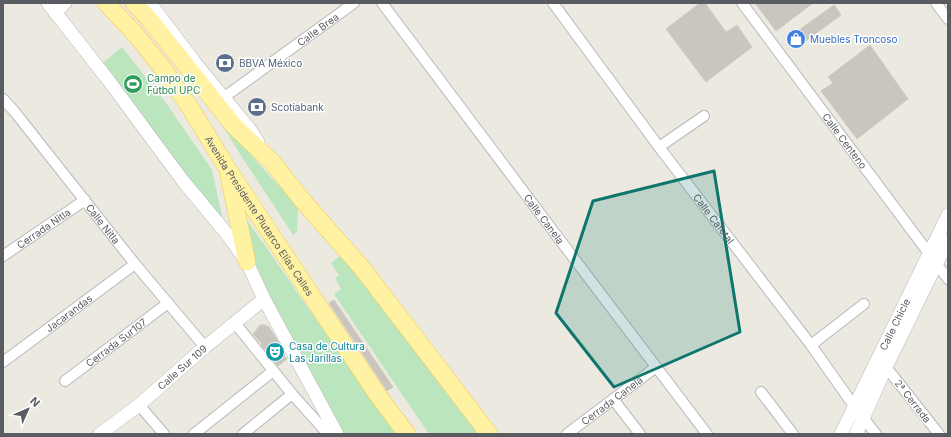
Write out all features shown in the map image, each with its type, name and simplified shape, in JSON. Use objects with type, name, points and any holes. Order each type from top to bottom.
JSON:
[{"type":"main road","name":"Avenida Presidente Plutarco Elías Calles","points":[[106,3],[136,35],[165,71],[191,109],[227,168],[373,387],[407,434]]},
{"type":"main road","points":[[134,3],[150,20],[234,126],[273,163],[303,201],[362,268],[489,434]]},
{"type":"main road","points":[[227,168],[247,262]]},
{"type":"street","points":[[64,3],[51,8],[109,81],[183,181],[227,234],[247,262],[329,434]]},
{"type":"street","points":[[150,3],[196,64],[251,131],[273,163]]},
{"type":"street","name":"Calle Brea","points":[[223,98],[354,3]]},
{"type":"street","name":"Calle Canela","points":[[382,3],[707,434]]},
{"type":"street","name":"Calle Cafetal","points":[[553,3],[659,147],[811,345],[854,406],[876,434]]},
{"type":"street","name":"Calle Centeno","points":[[742,3],[948,279]]},
{"type":"street","points":[[936,3],[948,19]]},
{"type":"street","name":"Calle Nitla","points":[[3,99],[205,347]]},
{"type":"street","points":[[659,147],[704,116]]},
{"type":"street","name":"Cerrada Nitla","points":[[3,256],[85,200]]},
{"type":"street","name":"Calle Chicle","points":[[856,434],[933,259],[948,215]]},
{"type":"street","name":"Calle Chicle","points":[[841,434],[854,406],[933,259],[948,240]]},
{"type":"street","name":"Jacarandas","points":[[3,362],[136,264]]},
{"type":"street","name":"Calle Sur 109","points":[[100,434],[139,405],[205,347],[264,299]]},
{"type":"street","name":"Cerrada Sur107","points":[[65,381],[168,303]]},
{"type":"street","points":[[811,345],[864,304]]},
{"type":"street","points":[[235,323],[292,394],[329,434]]},
{"type":"street","name":"Cerrada Canela","points":[[569,433],[656,367]]},
{"type":"street","name":"2ª Cerrada","points":[[886,367],[939,434]]},
{"type":"street","points":[[194,434],[273,371]]},
{"type":"street","points":[[761,392],[793,434]]},
{"type":"street","points":[[243,434],[292,394]]},
{"type":"street","points":[[613,399],[640,434]]},
{"type":"street","points":[[139,405],[164,434]]},
{"type":"highlighted area","points":[[714,171],[740,332],[614,387],[556,313],[593,201]]},
{"type":"green space","points":[[122,47],[166,103],[212,170],[225,230],[100,65]]},
{"type":"green space","points":[[209,104],[257,162],[298,206],[297,232],[293,235],[242,157]]},
{"type":"green space","points":[[243,214],[397,434],[341,434],[255,267]]},
{"type":"green space","points":[[343,254],[484,434],[429,434],[334,294],[341,289],[335,278],[339,275],[331,263]]},
{"type":"building","points":[[700,3],[705,3],[726,32],[737,25],[752,47],[706,82],[666,29]]},
{"type":"building","points":[[755,3],[813,3],[776,31]]},
{"type":"building","points":[[834,5],[841,15],[800,45],[792,35]]},
{"type":"building","points":[[870,45],[908,99],[857,139],[821,91],[833,83],[828,77]]},
{"type":"building","points":[[334,300],[393,387],[387,391],[329,303]]},
{"type":"building","points":[[260,325],[269,327],[281,346],[278,349],[287,359],[278,366],[253,334]]},
{"type":"place","name":"Muebles Troncoso","points":[[796,39]]},
{"type":"place","name":"BBVA México","points":[[225,63]]},
{"type":"place","name":"Campo de Fútbol UPC","points":[[133,84]]},
{"type":"place","name":"Scotiabank","points":[[257,107]]},
{"type":"place","name":"Casa de Cultura Las Jarillas","points":[[275,352]]}]
